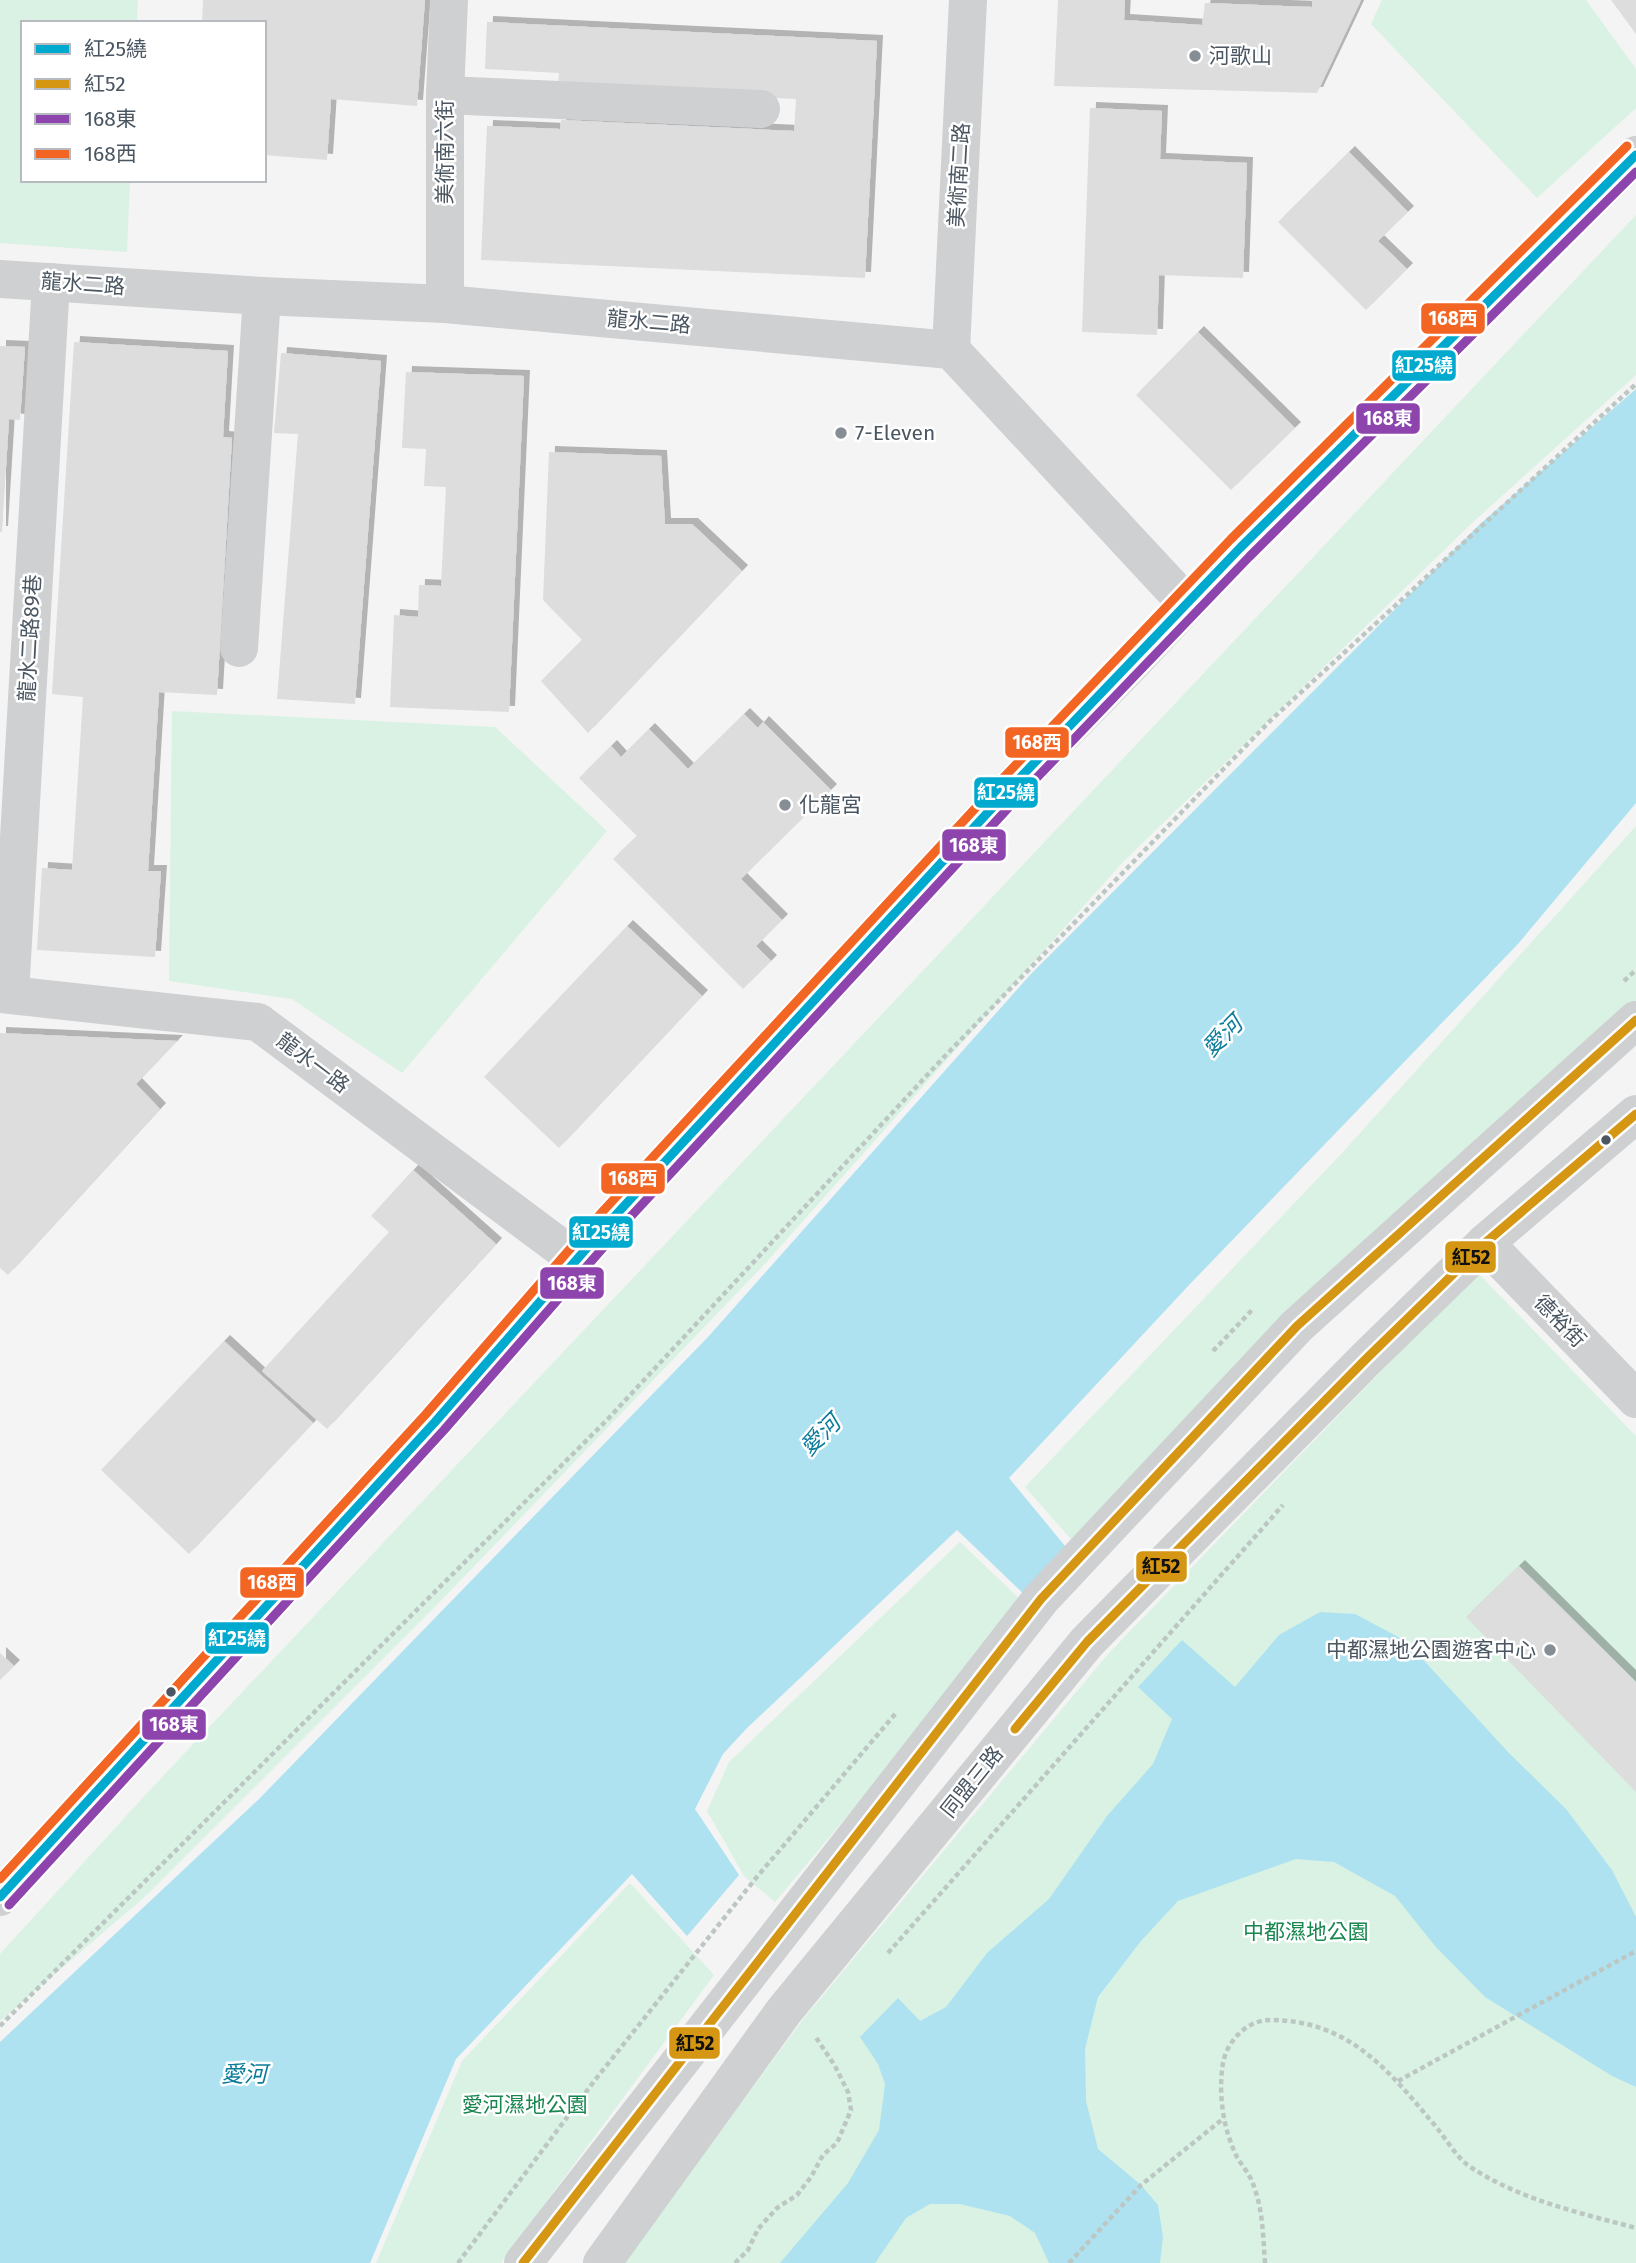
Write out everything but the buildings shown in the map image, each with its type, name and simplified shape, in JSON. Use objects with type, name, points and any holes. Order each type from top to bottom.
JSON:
[{"type":"street","name":"美術南六街","points":[[445,304],[445,95],[449,0]]},
{"type":"street","name":"美術南二路","points":[[951,350],[968,0]]},
{"type":"street","points":[[445,95],[761,109]]},
{"type":"street","points":[[0,1897],[435,1422],[576,1259],[1015,783],[1240,548],[1636,155]]},
{"type":"street","name":"龍水二路","points":[[0,279],[262,296],[445,304],[951,350]]},
{"type":"street","name":"龍水二路89巷","points":[[5,994],[51,282]]},
{"type":"street","points":[[239,648],[262,296]]},
{"type":"street","points":[[951,350],[1187,604]]},
{"type":"street","name":"龍水一路","points":[[5,994],[258,1022],[576,1259]]},
{"type":"street","points":[[523,2263],[1041,1599],[1297,1326],[1636,1020]]},
{"type":"street","name":"同盟三路","points":[[602,2263],[783,2011],[1087,1642],[1357,1368],[1485,1243],[1636,1114]]},
{"type":"street","name":"德裕街","points":[[1485,1243],[1636,1399]]},
{"type":"path","points":[[0,2026],[606,1421],[944,1057],[1271,720],[1636,384]]},
{"type":"path","points":[[887,1954],[1284,1504]]},
{"type":"path","points":[[1398,2081],[1636,1951]]},
{"type":"path","points":[[1265,2263],[1259,2204],[1251,2179],[1236,2155],[1224,2118],[1221,2091],[1224,2061],[1235,2036],[1260,2020],[1290,2020],[1324,2029],[1360,2047],[1398,2081],[1469,2167],[1527,2196],[1636,2228]]},
{"type":"path","points":[[807,2047],[824,2026]]},
{"type":"path","points":[[735,2263],[748,2250],[758,2229],[776,2208],[797,2195],[823,2155],[837,2143],[851,2110],[848,2092],[815,2036]]},
{"type":"path","points":[[1069,2263],[1141,2185],[1224,2118]]},
{"type":"green space","points":[[0,0],[138,0],[137,21],[21,21],[21,182],[130,182],[127,252],[0,243]]},
{"type":"green space","points":[[1382,0],[1586,0],[1636,69],[1636,108],[1537,198],[1371,24]]},
{"type":"green space","points":[[1636,215],[1636,375],[1472,523],[1123,862],[763,1266],[432,1610],[147,1895],[0,2021],[0,1954],[149,1791]]},
{"type":"green space","points":[[172,711],[495,727],[607,831],[402,1073],[292,999],[169,981]]},
{"type":"green space","points":[[1636,826],[1636,1007],[1078,1547],[1025,1487],[1342,1153]]},
{"type":"green space","name":"中都濕地公園","points":[[1477,1272],[1636,1436],[1636,2263],[623,2263],[804,2018],[1108,1654]]},
{"type":"green space","points":[[960,1542],[1025,1604],[775,1902],[744,1876],[707,1811],[729,1762]]},
{"type":"green space","name":"愛河濕地公園","points":[[630,1883],[714,1975],[501,2263],[376,2263],[462,2061]]},
{"type":"water","name":"愛河","points":[[1636,389],[1636,803],[1518,944],[1190,1284],[1009,1478],[1070,1552],[1029,1599],[957,1530],[746,1729],[723,1754],[695,1809],[739,1875],[687,1936],[632,1874],[456,2059],[370,2263],[0,2263],[0,2042],[260,1798],[708,1337],[1030,975],[1480,524]]},
{"type":"water","points":[[1320,1612],[1355,1614],[1406,1641],[1508,1752],[1566,1809],[1612,1870],[1636,1917],[1636,2087],[1612,2076],[1485,1997],[1435,1946],[1395,1896],[1334,1862],[1296,1859],[1178,1901],[1141,1941],[1098,1997],[1085,2049],[1086,2101],[1098,2149],[1141,2185],[1158,2205],[1163,2237],[1160,2263],[1049,2263],[1035,2233],[1010,2216],[960,2204],[930,2204],[906,2218],[875,2263],[780,2263],[848,2183],[879,2130],[885,2084],[878,2064],[860,2037],[898,1998],[920,2021],[946,2007],[987,1953],[1049,1899],[1107,1816],[1153,1764],[1172,1719],[1138,1687],[1182,1640],[1235,1687],[1279,1635]]},
{"type":"transit line","name":"168西","points":[[0,1879],[426,1414],[604,1210],[1006,775],[1231,539],[1627,146]]},
{"type":"transit line","name":"紅25繞","points":[[0,1897],[435,1422],[613,1218],[1015,783],[1240,548],[1636,155]]},
{"type":"transit line","name":"168東","points":[[9,1905],[444,1430],[622,1226],[1024,791],[1249,557],[1636,172]]},
{"type":"transit line","name":"紅52","points":[[523,2263],[1041,1599],[1297,1326],[1636,1020]]},
{"type":"transit line","name":"紅52","points":[[1015,1729],[1087,1642],[1367,1358],[1485,1243],[1636,1114]]},
{"type":"place","name":"河歌山","points":[[1195,56]]},
{"type":"place","name":"7-Eleven","points":[[841,433]]},
{"type":"place","name":"化龍宮","points":[[785,805]]},
{"type":"place","name":"中都濕地公園遊客中心","points":[[1550,1650]]}]
